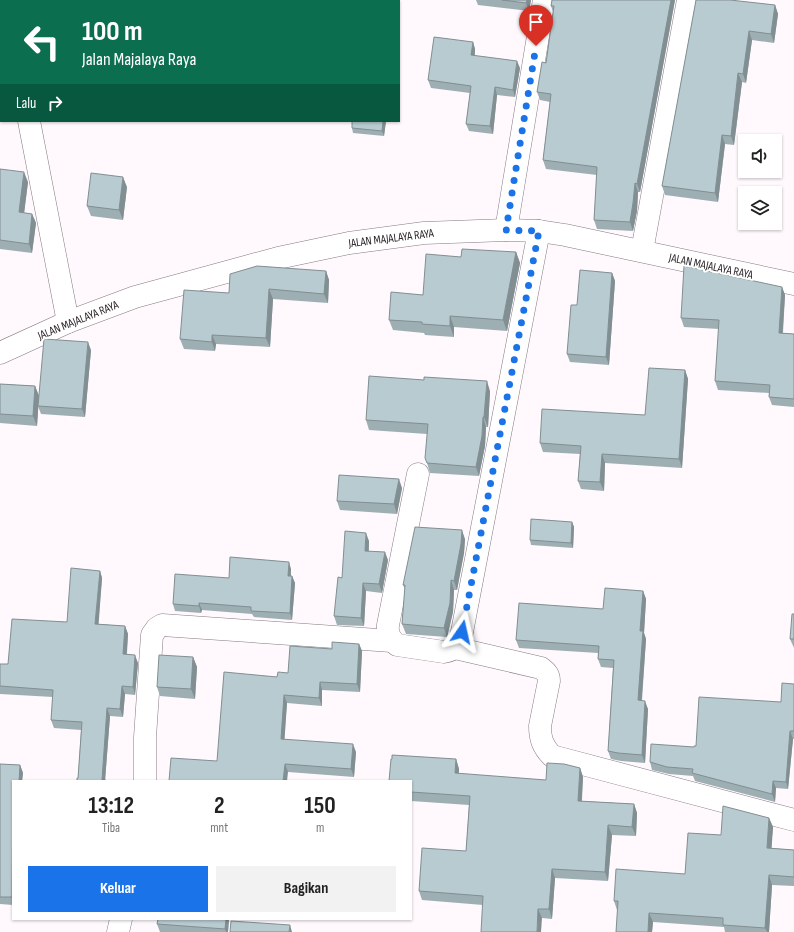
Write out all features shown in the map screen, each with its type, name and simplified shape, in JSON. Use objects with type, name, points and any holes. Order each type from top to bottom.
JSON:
[{"type":"street","points":[[506,230],[544,0]]},
{"type":"street","points":[[642,251],[688,0]]},
{"type":"street","points":[[29,122],[68,322]]},
{"type":"street","name":"JALAN MAJALAYA RAYA","points":[[0,352],[68,322],[135,297],[278,258],[349,243],[424,233],[506,230],[539,231],[642,251],[794,284]]},
{"type":"street","points":[[418,474],[387,632],[392,641],[397,645],[444,652],[451,651],[460,641],[462,632],[539,231]]},
{"type":"street","points":[[145,780],[145,737],[152,635],[157,628],[162,625],[392,641]]},
{"type":"street","points":[[455,648],[542,668],[546,671],[549,676],[549,680],[540,730],[545,749],[552,756],[794,820]]},
{"type":"street","points":[[118,932],[121,920]]},
{"type":"building","points":[[502,0],[527,0],[526,3]]},
{"type":"building","points":[[552,0],[671,0],[637,184],[635,183],[630,222],[594,220],[597,167],[543,160],[551,94],[537,92],[542,62],[546,63],[554,6],[551,6]]},
{"type":"building","points":[[696,0],[730,0],[775,5],[771,34],[749,31],[743,74],[738,73],[731,136],[722,135],[715,193],[662,186]]},
{"type":"building","points":[[434,37],[473,42],[471,55],[517,61],[513,90],[495,87],[490,126],[466,124],[471,86],[428,80]]},
{"type":"building","points":[[352,122],[383,122],[382,131],[352,128]]},
{"type":"building","points":[[0,169],[24,172],[19,212],[32,214],[29,244],[0,240]]},
{"type":"building","points":[[91,173],[123,177],[119,210],[87,206]]},
{"type":"building","points":[[462,249],[516,252],[503,320],[450,316],[450,326],[422,324],[422,322],[389,320],[391,292],[423,295],[426,254],[461,257]]},
{"type":"building","points":[[257,266],[326,271],[324,294],[269,289],[266,338],[212,335],[212,342],[180,339],[184,290],[229,293],[230,274]]},
{"type":"building","points":[[684,266],[782,287],[779,333],[794,334],[794,399],[769,397],[770,385],[715,381],[719,320],[681,318]]},
{"type":"building","points":[[580,270],[612,273],[606,357],[567,354],[571,305],[577,305]]},
{"type":"building","points":[[44,339],[88,342],[82,409],[38,406]]},
{"type":"building","points":[[649,368],[685,370],[679,459],[602,454],[600,482],[578,481],[581,446],[540,443],[542,409],[645,415]]},
{"type":"building","points":[[369,376],[424,380],[424,377],[487,381],[482,436],[476,467],[427,463],[425,458],[428,424],[366,420]]},
{"type":"building","points":[[0,384],[35,386],[33,416],[0,414]]},
{"type":"building","points":[[339,475],[399,479],[394,504],[337,501]]},
{"type":"building","points":[[531,519],[572,522],[571,543],[530,540]]},
{"type":"building","points":[[415,527],[462,530],[454,581],[451,580],[450,603],[444,628],[402,624],[405,585],[403,585]]},
{"type":"building","points":[[345,531],[366,533],[365,551],[385,552],[379,584],[363,583],[361,618],[334,616],[338,577],[342,578]]},
{"type":"building","points":[[230,557],[289,562],[288,576],[292,576],[290,613],[251,611],[251,607],[199,603],[199,606],[173,604],[175,574],[229,578]]},
{"type":"building","points":[[71,568],[100,571],[95,624],[125,626],[123,654],[135,655],[133,687],[122,686],[120,709],[107,708],[102,780],[77,780],[82,722],[51,720],[53,690],[0,686],[0,664],[8,664],[12,619],[67,622]]},
{"type":"building","points":[[605,588],[643,591],[640,631],[643,631],[638,700],[645,701],[642,755],[608,751],[614,660],[598,659],[599,646],[516,640],[519,603],[603,609]]},
{"type":"building","points":[[792,614],[794,614],[794,639],[790,639]]},
{"type":"building","points":[[332,642],[359,644],[357,684],[320,682],[319,698],[284,695],[281,739],[353,744],[351,769],[285,764],[283,780],[169,780],[171,758],[217,761],[224,672],[277,677],[278,672],[288,673],[290,646],[332,649]]},
{"type":"building","points":[[159,655],[193,657],[191,689],[157,687]]},
{"type":"building","points":[[782,683],[794,684],[794,731],[790,731],[786,782],[773,781],[772,794],[692,773],[693,769],[667,767],[650,762],[651,744],[696,746],[699,697],[781,702]]},
{"type":"building","points":[[392,755],[456,759],[455,773],[546,780],[547,763],[564,764],[580,768],[578,801],[634,804],[632,827],[608,825],[605,872],[552,869],[549,909],[538,909],[537,932],[481,932],[483,896],[419,891],[422,848],[466,851],[470,796],[412,792],[412,780],[389,780]]},
{"type":"building","points":[[0,764],[20,765],[19,780],[12,780],[12,897],[0,897]]},
{"type":"building","points":[[723,806],[769,818],[767,848],[794,850],[794,877],[769,875],[765,928],[723,925],[723,918],[649,913],[648,932],[616,932],[618,901],[614,901],[616,869],[685,874],[688,833],[721,835]]},
{"type":"building","points":[[158,920],[226,920],[225,929],[157,924]]},
{"type":"building","points":[[231,921],[290,925],[289,932],[230,932]]},
{"type":"route","points":[[462,632],[539,231],[506,230],[536,46]]}]
